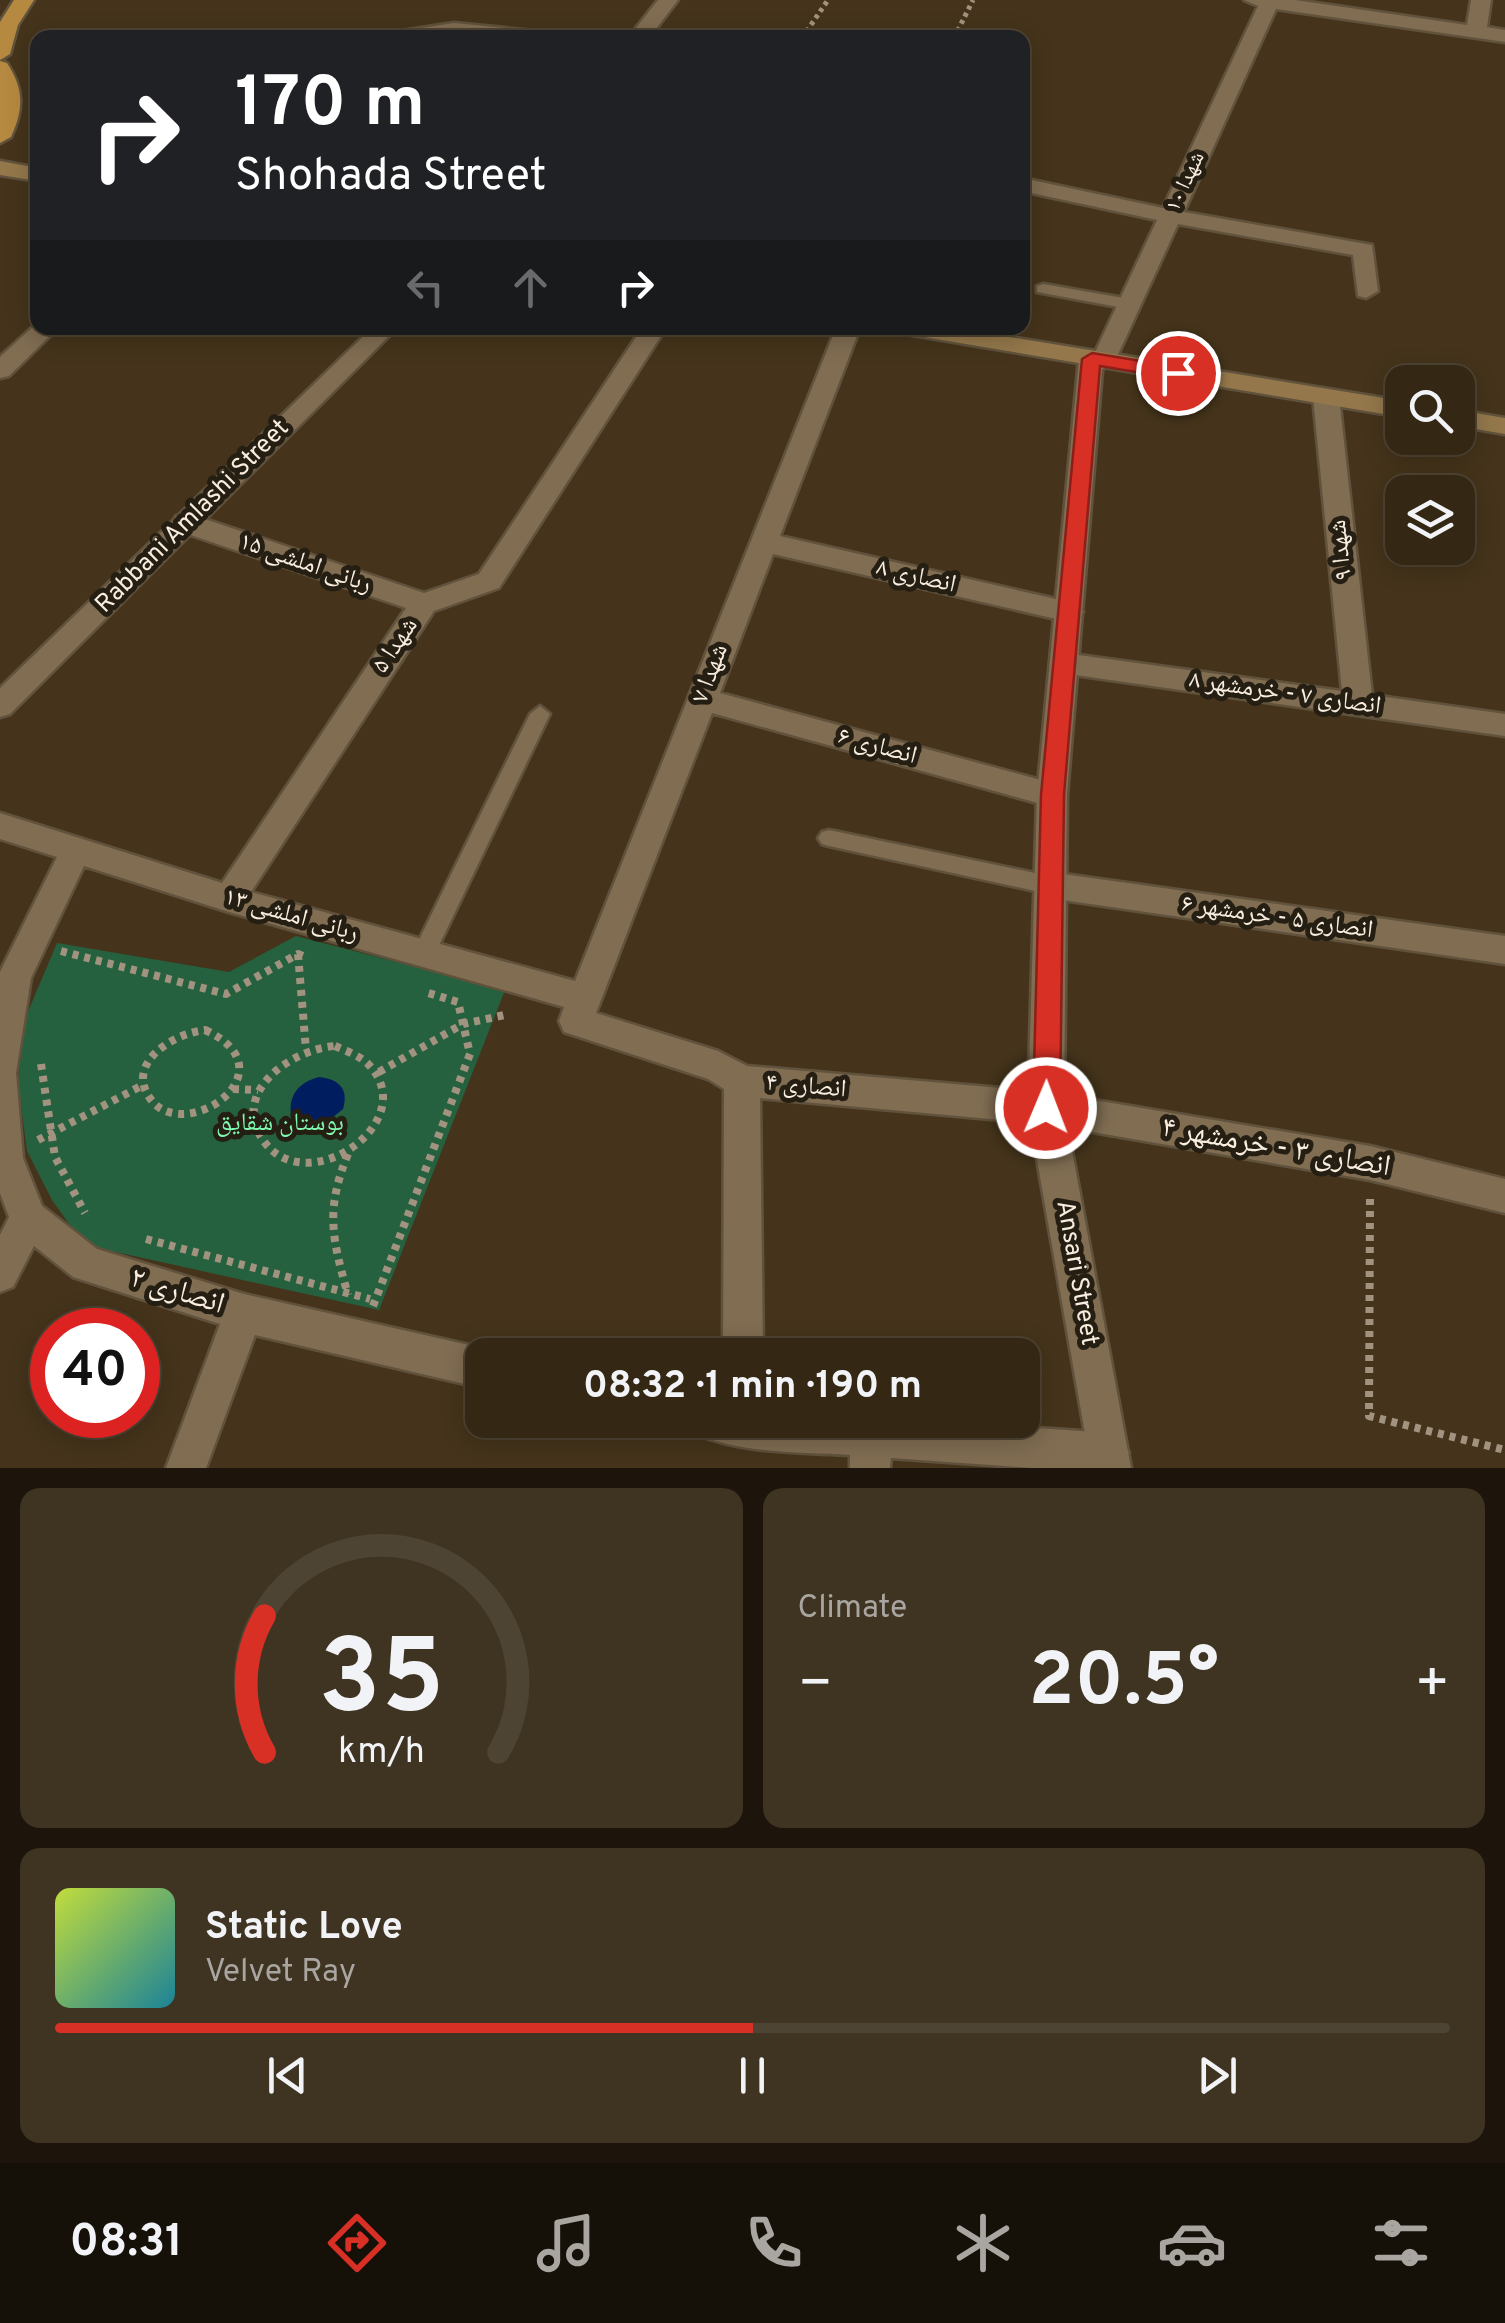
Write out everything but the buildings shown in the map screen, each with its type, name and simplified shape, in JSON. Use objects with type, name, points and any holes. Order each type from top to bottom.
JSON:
[{"type":"highway","points":[[0,54],[8,25],[24,0]]},
{"type":"highway","points":[[0,68],[12,84],[14,109],[0,137]]},
{"type":"main road","points":[[0,168],[30,173]]},
{"type":"main road","points":[[953,335],[1385,406]]},
{"type":"main road","points":[[1475,421],[1505,426]]},
{"type":"street","points":[[644,30],[668,0]]},
{"type":"street","points":[[1476,32],[1481,0]]},
{"type":"street","points":[[1262,1],[1505,36]]},
{"type":"street","name":"شهدا ۱۰","points":[[1098,360],[1130,304],[1262,1]]},
{"type":"street","points":[[1030,186],[1170,216],[1364,250],[1366,291]]},
{"type":"street","points":[[0,370],[38,335]]},
{"type":"street","name":"Rabbani Amlashi Street","points":[[0,706],[378,335]]},
{"type":"street","name":"شهدا ۵","points":[[228,899],[424,604],[490,581],[649,335]]},
{"type":"street","name":"شهدا ۷","points":[[580,1010],[845,335]]},
{"type":"street","name":"Ansari Street","points":[[1098,360],[1052,795],[1046,1108],[1110,1461]]},
{"type":"street","name":"شهدا ۹","points":[[1326,397],[1358,703]]},
{"type":"street","name":"ربانی املشی ۱۵","points":[[186,523],[424,604]]},
{"type":"street","name":"انصاری ۸","points":[[764,542],[1069,612]]},
{"type":"street","name":"انصاری ۷ - خرمشهر ۸","points":[[1064,664],[1505,724]]},
{"type":"street","name":"انصاری ۶","points":[[702,700],[1052,795]]},
{"type":"street","name":"ربانی املشی ۱۳","points":[[0,826],[228,899],[424,953],[580,1010]]},
{"type":"street","name":"انصاری ۲","points":[[76,850],[14,978],[0,1073],[4,1158],[28,1218],[86,1264],[244,1313],[465,1364]]},
{"type":"street","name":"انصاری ۵ - خرمشهر ۶","points":[[1049,885],[1505,950]]},
{"type":"street","name":"انصاری ۴","points":[[580,1010],[718,1067],[742,1081],[1046,1108]]},
{"type":"street","points":[[742,1081],[743,1338]]},
{"type":"street","name":"انصاری ۳ - خرمشهر ۴","points":[[1046,1108],[1370,1163],[1505,1196]]},
{"type":"street","points":[[0,1274],[28,1218]]},
{"type":"street","points":[[186,1468],[244,1313]]},
{"type":"street","points":[[803,1438],[870,1452],[1110,1461]]},
{"type":"lane","points":[[1044,289],[1130,304]]},
{"type":"lane","points":[[424,953],[540,714]]},
{"type":"lane","points":[[828,838],[1049,885]]},
{"type":"path","points":[[807,30],[828,0]]},
{"type":"path","points":[[958,30],[973,0]]},
{"type":"path","points":[[31,943],[226,994],[298,954],[316,960]]},
{"type":"path","points":[[60,968],[66,952]]},
{"type":"path","points":[[298,954],[306,1050]]},
{"type":"path","points":[[360,1340],[470,1054],[458,1002],[423,992]]},
{"type":"path","points":[[379,1072],[463,1024],[515,1012]]},
{"type":"path","points":[[205,1030],[225,1035],[238,1049],[242,1068],[232,1089],[215,1106],[192,1114],[168,1113],[151,1103],[143,1085],[147,1064],[161,1046],[182,1033],[205,1030]]},
{"type":"path","points":[[42,1045],[40,1078],[54,1157],[87,1216],[98,1222]]},
{"type":"path","points":[[335,1046],[361,1054],[379,1072],[385,1100],[374,1130],[348,1153],[317,1164],[286,1160],[263,1144],[253,1118],[258,1090],[278,1066],[306,1050],[335,1046]]},
{"type":"path","points":[[4,1158],[143,1085]]},
{"type":"path","points":[[232,1089],[258,1090]]},
{"type":"path","points":[[348,1153],[332,1190],[328,1225],[360,1340]]},
{"type":"path","points":[[1370,1163],[1369,1416],[1505,1450]]},
{"type":"path","points":[[138,1237],[376,1300]]},
{"type":"green space","name":"بوستان شقایق","points":[[296,936],[505,990],[379,1310],[84,1245],[52,1200],[27,1151],[18,1083],[24,1021],[57,943],[229,972]]},
{"type":"shaded area","points":[[319,1077],[341,1086],[345,1096],[343,1109],[321,1127],[303,1126],[291,1115],[291,1101],[301,1086]]},
{"type":"route","points":[[1046,1108],[1052,795],[1092,359],[1178,373]]}]
